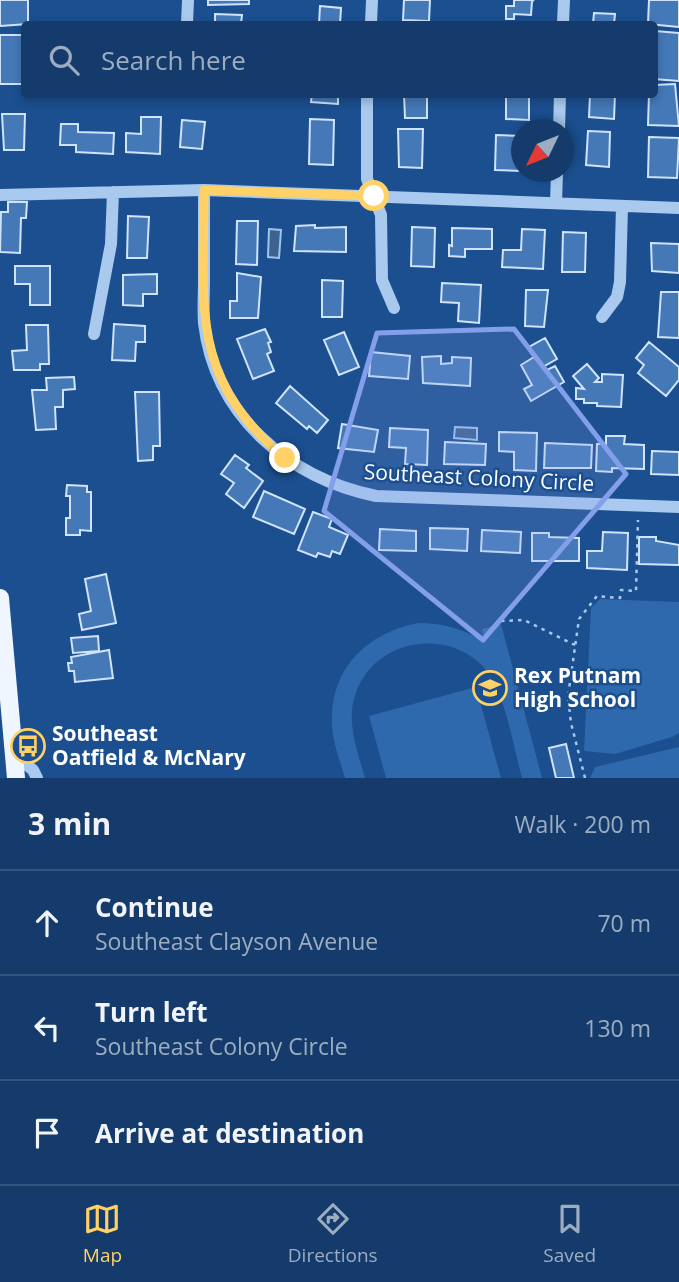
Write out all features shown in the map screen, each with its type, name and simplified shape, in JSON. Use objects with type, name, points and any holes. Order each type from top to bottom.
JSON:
[{"type":"main road","points":[[0,598],[6,720],[14,754],[16,778]]},
{"type":"street","points":[[187,21],[188,0]]},
{"type":"street","points":[[371,21],[372,0]]},
{"type":"street","points":[[563,21],[564,0]]},
{"type":"street","points":[[367,98],[367,178],[381,215],[382,280],[394,308]]},
{"type":"street","points":[[559,119],[560,98]]},
{"type":"street","points":[[556,203],[557,182]]},
{"type":"street","points":[[0,195],[204,190],[679,208]]},
{"type":"street","name":"Southeast Colony Circle","points":[[204,190],[204,322],[214,363],[234,404],[249,425],[285,458],[328,483],[376,496],[679,507]]},
{"type":"street","points":[[94,334],[111,244],[113,192]]},
{"type":"street","points":[[601,317],[617,297],[620,282],[622,206]]},
{"type":"street","points":[[14,754],[33,770],[37,778]]},
{"type":"path","points":[[585,778],[571,723],[568,695],[579,619],[597,596],[620,598],[621,590],[636,591],[638,505]]},
{"type":"path","points":[[500,621],[524,620],[575,645]]},
{"type":"highlighted area","points":[[514,329],[626,474],[483,640],[324,511],[377,333]]},
{"type":"shaded area","points":[[269,229],[281,230],[279,258],[268,257]]},
{"type":"shaded area","points":[[455,427],[477,428],[477,440],[454,438]]},
{"type":"shaded area","points":[[600,599],[679,602],[679,733],[615,754],[584,751],[591,608]]},
{"type":"shaded area","points":[[418,623],[453,628],[485,642],[482,629],[501,624],[542,778],[522,778],[505,711],[490,675],[474,659],[456,649],[435,644],[414,645],[395,651],[377,662],[363,678],[354,699],[352,719],[354,739],[365,778],[345,778],[332,725],[337,687],[344,671],[354,657],[382,635]]},
{"type":"shaded area","points":[[476,687],[501,778],[386,778],[369,716]]},
{"type":"shaded area","points":[[679,747],[679,778],[590,778],[595,767]]},
{"type":"building","points":[[0,0],[28,0],[28,21],[21,21],[21,24],[0,26]]},
{"type":"building","points":[[208,0],[249,0],[249,4],[208,5]]},
{"type":"building","points":[[404,0],[430,0],[429,21],[403,20]]},
{"type":"building","points":[[514,0],[534,0],[531,15],[514,14],[514,19],[506,19],[506,6],[514,6]]},
{"type":"building","points":[[649,0],[679,0],[679,27],[648,21]]},
{"type":"building","points":[[320,6],[341,8],[340,21],[319,21]]},
{"type":"building","points":[[594,13],[615,14],[614,21],[593,21]]},
{"type":"building","points":[[215,14],[242,15],[241,21],[215,21]]},
{"type":"building","points":[[658,31],[679,33],[679,81],[658,79]]},
{"type":"building","points":[[0,35],[21,35],[21,84],[0,84]]},
{"type":"building","points":[[675,84],[679,126],[648,125],[649,98],[658,98],[658,85]]},
{"type":"building","points":[[312,98],[338,98],[338,104],[311,102]]},
{"type":"building","points":[[404,98],[427,98],[427,118],[405,118]]},
{"type":"building","points":[[506,98],[529,98],[529,119],[506,119]]},
{"type":"building","points":[[590,98],[615,98],[614,119],[589,117]]},
{"type":"building","points":[[2,114],[25,114],[24,150],[4,150]]},
{"type":"building","points":[[141,117],[161,117],[160,154],[126,152],[126,133],[141,134]]},
{"type":"building","points":[[310,119],[334,120],[333,165],[309,164]]},
{"type":"building","points":[[182,120],[205,122],[202,149],[180,147]]},
{"type":"building","points":[[61,124],[78,124],[78,132],[114,133],[113,154],[76,152],[76,145],[60,145]]},
{"type":"building","points":[[398,129],[423,129],[422,168],[399,167]]},
{"type":"building","points":[[588,131],[610,132],[609,167],[586,165]]},
{"type":"building","points":[[496,135],[511,136],[511,171],[495,170]]},
{"type":"building","points":[[649,137],[679,138],[677,178],[648,177]]},
{"type":"building","points":[[8,202],[27,202],[26,218],[21,218],[20,253],[0,252],[1,212],[8,212]]},
{"type":"building","points":[[128,216],[149,217],[147,258],[127,258]]},
{"type":"building","points":[[237,221],[258,221],[257,265],[236,264]]},
{"type":"building","points":[[315,225],[315,228],[346,227],[346,252],[294,251],[296,226]]},
{"type":"building","points":[[412,227],[435,228],[434,267],[411,266]]},
{"type":"building","points":[[452,228],[492,229],[492,249],[465,249],[465,257],[449,256]]},
{"type":"building","points":[[522,229],[545,230],[543,269],[502,267],[503,250],[521,250]]},
{"type":"building","points":[[563,232],[586,233],[585,272],[562,272]]},
{"type":"building","points":[[651,243],[679,244],[679,273],[652,271]]},
{"type":"building","points":[[15,266],[50,266],[50,305],[30,305],[30,284],[15,284]]},
{"type":"building","points":[[237,273],[261,277],[258,318],[230,318],[230,301],[237,301]]},
{"type":"building","points":[[157,274],[157,294],[143,294],[143,306],[123,305],[123,275]]},
{"type":"building","points":[[322,280],[343,281],[342,317],[322,317]]},
{"type":"building","points":[[442,283],[481,285],[479,323],[458,321],[459,303],[441,302]]},
{"type":"building","points":[[526,290],[548,290],[544,327],[525,326]]},
{"type":"building","points":[[661,292],[679,292],[679,338],[658,337]]},
{"type":"building","points":[[114,324],[145,326],[145,342],[136,342],[135,361],[112,360]]},
{"type":"building","points":[[26,325],[48,325],[49,364],[40,364],[40,370],[14,370],[12,351],[27,350]]},
{"type":"building","points":[[265,329],[271,342],[268,343],[271,352],[267,354],[274,371],[253,379],[237,339]]},
{"type":"building","points":[[344,332],[359,367],[339,375],[324,340]]},
{"type":"building","points":[[545,338],[557,359],[543,367],[545,371],[555,366],[564,382],[531,401],[524,389],[532,385],[521,365],[534,357],[529,347]]},
{"type":"building","points":[[649,342],[679,367],[679,380],[666,396],[638,373],[644,365],[636,358]]},
{"type":"building","points":[[371,352],[410,356],[408,379],[369,376]]},
{"type":"building","points":[[441,356],[441,364],[452,363],[452,357],[471,358],[470,386],[423,383],[422,357]]},
{"type":"building","points":[[587,364],[599,378],[595,382],[602,382],[602,374],[623,375],[621,407],[597,406],[597,403],[584,403],[584,399],[576,399],[576,388],[584,389],[573,376]]},
{"type":"building","points":[[74,377],[75,389],[63,390],[63,407],[55,407],[56,429],[36,430],[32,390],[47,390],[46,378]]},
{"type":"building","points":[[290,386],[328,420],[317,433],[309,426],[307,429],[276,403]]},
{"type":"building","points":[[135,392],[159,392],[160,446],[153,446],[153,460],[138,461]]},
{"type":"building","points":[[342,424],[378,430],[374,452],[338,448]]},
{"type":"building","points":[[390,428],[428,430],[427,465],[405,464],[406,448],[389,447]]},
{"type":"building","points":[[499,432],[537,433],[536,471],[514,470],[514,452],[499,451]]},
{"type":"building","points":[[606,436],[625,436],[624,444],[644,445],[644,469],[612,468],[612,472],[596,471],[597,444],[606,444]]},
{"type":"building","points":[[445,442],[486,444],[485,465],[444,464]]},
{"type":"building","points":[[545,443],[592,445],[591,468],[544,468]]},
{"type":"building","points":[[652,451],[679,452],[679,475],[651,474]]},
{"type":"building","points":[[235,455],[249,465],[246,468],[263,481],[244,508],[226,494],[234,483],[221,474]]},
{"type":"building","points":[[67,485],[87,486],[87,492],[91,492],[91,531],[80,530],[80,535],[66,535],[66,518],[70,518]]},
{"type":"building","points":[[264,491],[305,509],[294,534],[253,517]]},
{"type":"building","points":[[313,512],[332,519],[329,527],[348,535],[340,554],[332,551],[330,557],[318,553],[316,557],[298,550]]},
{"type":"building","points":[[430,528],[468,529],[467,551],[430,549]]},
{"type":"building","points":[[380,529],[416,531],[416,551],[379,550]]},
{"type":"building","points":[[482,530],[521,532],[520,553],[481,551]]},
{"type":"building","points":[[603,532],[628,533],[627,570],[587,568],[587,551],[602,551]]},
{"type":"building","points":[[532,533],[549,533],[549,537],[579,538],[579,561],[532,561]]},
{"type":"building","points":[[639,537],[656,537],[656,541],[679,545],[679,565],[639,564]]},
{"type":"building","points":[[106,574],[116,623],[82,630],[79,614],[91,611],[85,579]]},
{"type":"building","points":[[98,636],[99,651],[73,653],[71,638]]},
{"type":"building","points":[[109,650],[113,678],[75,682],[74,671],[69,671],[68,663],[72,663],[71,657]]},
{"type":"building","points":[[566,744],[574,778],[556,778],[549,748]]},
{"type":"place","name":"Rex Putnam High School","points":[[490,688]]},
{"type":"place","name":"Southeast Oatfield & McNary","points":[[28,746]]},
{"type":"route","points":[[285,458],[249,425],[234,404],[214,363],[204,322],[204,190],[374,196]]}]
